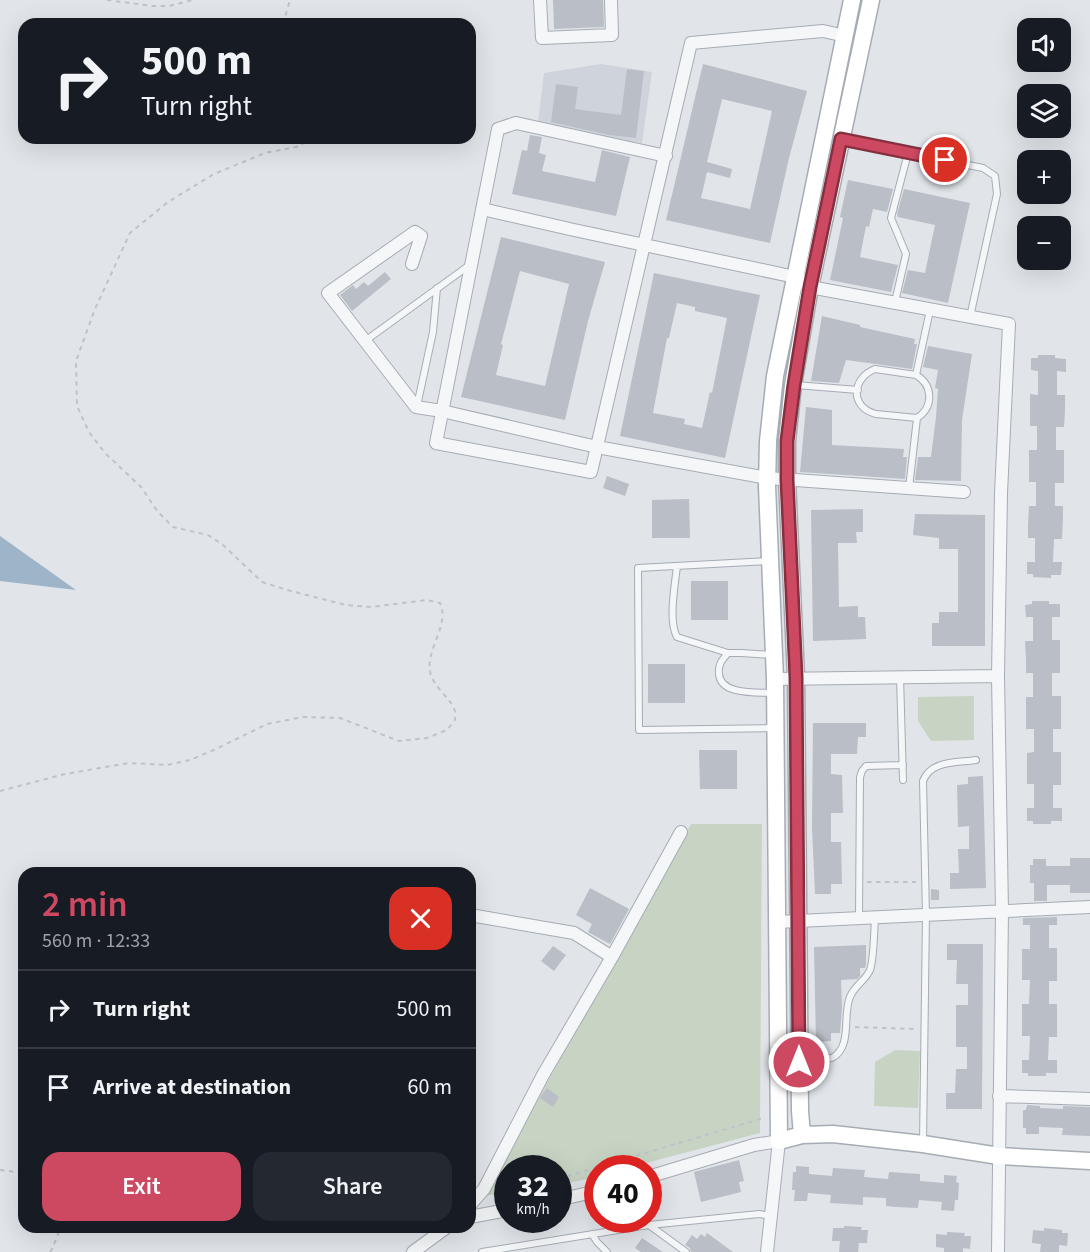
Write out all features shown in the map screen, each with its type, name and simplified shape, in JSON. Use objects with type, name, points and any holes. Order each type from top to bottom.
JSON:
[{"type":"street","points":[[540,0],[542,38],[612,35],[611,0]]},
{"type":"street","points":[[767,1252],[779,1136],[775,686],[767,478],[768,441],[775,376],[852,0]]},
{"type":"street","points":[[802,1136],[799,1062],[796,677],[787,441],[810,287],[871,0]]},
{"type":"street","points":[[666,156],[516,123],[498,129],[436,443],[591,472],[666,156],[691,43],[823,31],[845,36]]},
{"type":"street","points":[[482,209],[795,276],[810,287],[1009,324],[1001,493],[998,676],[1002,911],[998,1252]]},
{"type":"street","points":[[411,264],[422,236],[415,232],[328,293],[416,407],[597,447],[767,478],[964,492]]},
{"type":"street","points":[[775,686],[796,677],[998,676]]},
{"type":"street","points":[[476,1198],[484,1189],[543,1075],[681,832]]},
{"type":"street","points":[[777,922],[1090,907]]},
{"type":"street","points":[[476,916],[574,933],[612,957]]},
{"type":"street","points":[[999,1096],[1090,1099]]},
{"type":"street","points":[[662,1172],[779,1136],[818,1134],[841,1134],[999,1156],[1090,1161]]},
{"type":"street","points":[[476,1216],[494,1212]]},
{"type":"street","points":[[413,1252],[439,1233]]},
{"type":"lane","points":[[841,139],[983,168],[995,176],[997,194],[970,317]]},
{"type":"lane","points":[[894,303],[906,254],[891,218],[908,153]]},
{"type":"lane","points":[[365,341],[471,264]]},
{"type":"lane","points":[[416,407],[432,332],[437,288]]},
{"type":"lane","points":[[916,375],[930,310]]},
{"type":"lane","points":[[874,369],[916,375],[929,390],[930,400],[923,414],[917,418],[870,412],[858,403],[858,390],[867,372],[874,369]]},
{"type":"lane","points":[[794,385],[858,390]]},
{"type":"lane","points":[[909,488],[917,418]]},
{"type":"lane","points":[[770,561],[638,568],[639,730],[775,728]]},
{"type":"lane","points":[[677,566],[673,616],[674,631],[677,637],[728,653],[774,655]]},
{"type":"lane","points":[[728,653],[720,662],[718,670],[719,681],[726,688],[738,691],[775,686]]},
{"type":"lane","points":[[900,676],[903,780]]},
{"type":"lane","points":[[923,1144],[926,915],[923,780],[930,770],[938,765],[976,760]]},
{"type":"lane","points":[[859,919],[860,777],[866,766],[903,765]]},
{"type":"lane","points":[[799,1062],[826,1059],[836,1055],[843,1046],[850,996],[871,966],[875,917]]},
{"type":"lane","points":[[662,1224],[759,1214],[771,1216]]},
{"type":"lane","points":[[482,1252],[598,1233]]},
{"type":"lane","points":[[660,1233],[687,1252]]},
{"type":"lane","points":[[592,1234],[607,1252]]},
{"type":"path","points":[[107,0],[169,6],[192,0]]},
{"type":"path","points":[[285,18],[290,0]]},
{"type":"path","points":[[0,791],[65,774],[129,763],[167,765],[190,760],[267,724],[303,717],[340,718],[399,741],[427,738],[447,730],[455,720],[455,710],[430,674],[430,661],[443,610],[440,603],[427,600],[371,607],[346,604],[262,582],[222,544],[208,535],[173,527],[158,512],[141,487],[105,453],[89,432],[77,406],[76,361],[95,309],[130,233],[168,202],[214,174],[265,153],[302,144]]},
{"type":"path","points":[[879,882],[917,882]]},
{"type":"path","points":[[846,1027],[924,1029]]},
{"type":"path","points":[[572,1175],[760,1119],[779,1136]]},
{"type":"path","points":[[0,1170],[18,1172]]},
{"type":"path","points":[[50,1252],[59,1233]]},
{"type":"shaded area","points":[[601,64],[652,72],[642,143],[537,130],[544,73]]},
{"type":"green space","points":[[974,696],[974,740],[931,741],[918,721],[918,697]]},
{"type":"green space","points":[[691,824],[762,824],[760,1133],[662,1159],[662,1155],[584,1155],[584,1180],[572,1182],[572,1155],[507,1155]]},
{"type":"green space","points":[[895,1050],[920,1051],[918,1108],[874,1106],[875,1062]]},
{"type":"green space","points":[[494,1178],[494,1195],[484,1196]]},
{"type":"water","points":[[0,536],[76,590],[0,581]]},
{"type":"building","points":[[553,0],[603,0],[604,27],[554,29]]},
{"type":"building","points":[[703,64],[807,91],[770,243],[666,220]],"holes":[[[722,99],[772,111],[750,209],[701,198],[707,172],[730,178],[732,169],[707,162]]]},
{"type":"building","points":[[627,69],[644,71],[636,138],[609,135],[551,122],[556,84],[578,87],[575,109],[621,115]]},
{"type":"building","points":[[530,135],[542,137],[539,153],[546,155],[542,171],[595,182],[602,150],[630,157],[616,216],[512,194],[522,150],[527,151]]},
{"type":"building","points":[[848,180],[893,189],[887,212],[873,209],[869,227],[866,226],[860,257],[898,265],[891,292],[830,280],[843,218],[840,217]]},
{"type":"building","points":[[904,189],[970,203],[948,303],[902,293],[908,270],[925,273],[935,225],[898,217]]},
{"type":"building","points":[[501,237],[605,262],[588,321],[565,420],[461,397]],"holes":[[[520,271],[569,284],[545,386],[496,375],[503,345],[501,344]]]},
{"type":"building","points":[[385,272],[391,279],[352,311],[340,295],[353,285],[356,289],[364,282],[368,286]]},
{"type":"building","points":[[654,273],[760,295],[725,458],[620,436]],"holes":[[[677,303],[695,307],[695,311],[727,318],[712,393],[710,392],[702,428],[684,424],[685,419],[653,413],[667,338],[669,338]]]},
{"type":"building","points":[[822,316],[915,339],[914,344],[917,344],[912,369],[846,360],[839,383],[811,381]]},
{"type":"building","points":[[928,346],[972,354],[962,420],[961,481],[915,480],[918,457],[931,457],[936,417],[938,389],[935,388],[938,370],[923,367]]},
{"type":"building","points":[[1038,355],[1055,355],[1055,358],[1066,359],[1066,372],[1057,371],[1057,395],[1065,395],[1064,427],[1056,427],[1056,450],[1064,450],[1064,483],[1055,483],[1055,506],[1063,506],[1063,519],[1062,539],[1054,539],[1053,562],[1062,562],[1061,575],[1051,575],[1051,578],[1033,577],[1033,574],[1027,574],[1027,562],[1035,562],[1035,538],[1028,538],[1029,506],[1036,506],[1036,482],[1029,482],[1029,450],[1037,450],[1037,426],[1030,426],[1030,394],[1038,395],[1038,371],[1031,370],[1031,358],[1038,358]]},
{"type":"building","points":[[806,407],[832,410],[832,445],[904,449],[903,457],[907,457],[905,479],[800,472]]},
{"type":"building","points":[[607,476],[629,484],[625,496],[603,488]]},
{"type":"building","points":[[689,499],[690,538],[652,538],[652,500]]},
{"type":"building","points":[[863,509],[863,532],[856,532],[857,543],[838,543],[839,607],[858,606],[858,617],[865,617],[866,639],[813,641],[811,510]]},
{"type":"building","points":[[915,514],[985,515],[985,646],[932,646],[932,623],[939,623],[939,612],[958,612],[958,549],[939,549],[939,538],[913,535]]},
{"type":"building","points":[[691,581],[728,581],[728,620],[691,620]]},
{"type":"building","points":[[1032,601],[1049,601],[1049,604],[1060,604],[1060,617],[1052,617],[1052,640],[1060,640],[1060,673],[1052,673],[1052,696],[1061,696],[1061,729],[1053,729],[1053,752],[1061,752],[1061,785],[1053,785],[1053,808],[1062,808],[1062,821],[1051,821],[1051,824],[1033,824],[1033,821],[1027,821],[1027,808],[1034,808],[1034,784],[1027,784],[1027,753],[1034,752],[1034,729],[1026,729],[1026,697],[1033,697],[1033,673],[1026,673],[1025,641],[1033,641],[1033,617],[1026,617],[1025,605],[1032,604]]},
{"type":"building","points":[[648,664],[685,664],[685,703],[648,703]]},
{"type":"building","points":[[813,723],[866,723],[866,737],[858,737],[857,754],[831,754],[831,774],[842,775],[843,813],[831,813],[831,842],[841,842],[842,884],[831,884],[831,894],[815,894],[812,828]]},
{"type":"building","points":[[699,750],[737,750],[737,789],[700,789]]},
{"type":"building","points":[[983,776],[986,888],[950,889],[950,873],[959,873],[958,849],[969,849],[969,826],[958,827],[957,785],[968,784],[968,777]]},
{"type":"building","points":[[1070,858],[1090,858],[1090,893],[1070,893],[1070,885],[1047,885],[1047,901],[1034,901],[1034,883],[1030,883],[1030,865],[1033,865],[1033,859],[1046,859],[1046,866],[1070,866]]},
{"type":"building","points":[[590,888],[629,909],[610,944],[588,932],[592,924],[576,915]]},
{"type":"building","points":[[931,889],[939,890],[939,900],[931,900]]},
{"type":"building","points":[[1057,917],[1057,925],[1049,925],[1049,948],[1057,948],[1057,981],[1049,981],[1049,1004],[1057,1004],[1057,1037],[1049,1037],[1048,1060],[1057,1060],[1057,1073],[1046,1073],[1046,1076],[1028,1076],[1028,1073],[1022,1073],[1022,1060],[1029,1060],[1030,1036],[1022,1036],[1022,1004],[1029,1004],[1030,980],[1022,980],[1022,949],[1030,949],[1030,925],[1023,925],[1023,918]]},
{"type":"building","points":[[947,944],[983,944],[982,1109],[946,1109],[946,1093],[955,1093],[956,1069],[967,1069],[967,1047],[956,1047],[956,1005],[968,1005],[968,984],[956,984],[957,960],[947,960]]},
{"type":"building","points":[[866,945],[866,964],[865,968],[860,968],[860,976],[857,979],[841,980],[840,1033],[831,1033],[831,1041],[816,1042],[814,947]]},
{"type":"building","points":[[553,946],[566,955],[554,971],[541,961]]},
{"type":"building","points":[[547,1088],[559,1097],[553,1107],[540,1098]]},
{"type":"building","points":[[1027,1105],[1063,1109],[1063,1106],[1090,1107],[1090,1136],[1062,1135],[1063,1128],[1039,1127],[1039,1134],[1026,1134],[1026,1128],[1023,1128],[1023,1110],[1026,1110]]},
{"type":"building","points":[[739,1160],[744,1181],[739,1182],[741,1192],[701,1202],[694,1172]]},
{"type":"building","points":[[796,1166],[809,1167],[809,1174],[832,1176],[833,1168],[865,1170],[864,1177],[888,1179],[889,1172],[920,1174],[920,1181],[944,1183],[944,1175],[957,1176],[958,1200],[955,1200],[954,1211],[941,1210],[942,1202],[919,1200],[918,1208],[886,1206],[886,1198],[863,1197],[863,1205],[830,1203],[831,1195],[808,1193],[807,1201],[794,1201],[793,1172],[796,1172]]},
{"type":"building","points":[[844,1226],[862,1227],[861,1230],[868,1230],[867,1243],[859,1243],[858,1252],[839,1252],[840,1241],[832,1241],[833,1228],[844,1228]]},
{"type":"building","points":[[1044,1228],[1068,1233],[1067,1246],[1059,1245],[1059,1252],[1040,1252],[1041,1244],[1032,1243],[1033,1230],[1044,1231]]},
{"type":"building","points":[[947,1232],[965,1233],[964,1236],[971,1236],[970,1249],[963,1248],[963,1252],[944,1252],[944,1248],[936,1247],[936,1234],[947,1235]]},
{"type":"building","points":[[707,1233],[733,1252],[691,1252],[690,1248],[685,1245],[692,1235],[697,1239],[701,1234],[705,1237]]},
{"type":"building","points":[[642,1238],[663,1252],[641,1252],[635,1248]]},
{"type":"route","points":[[799,1062],[796,677],[787,480],[787,441],[794,385],[810,287],[841,139],[945,160]]}]
